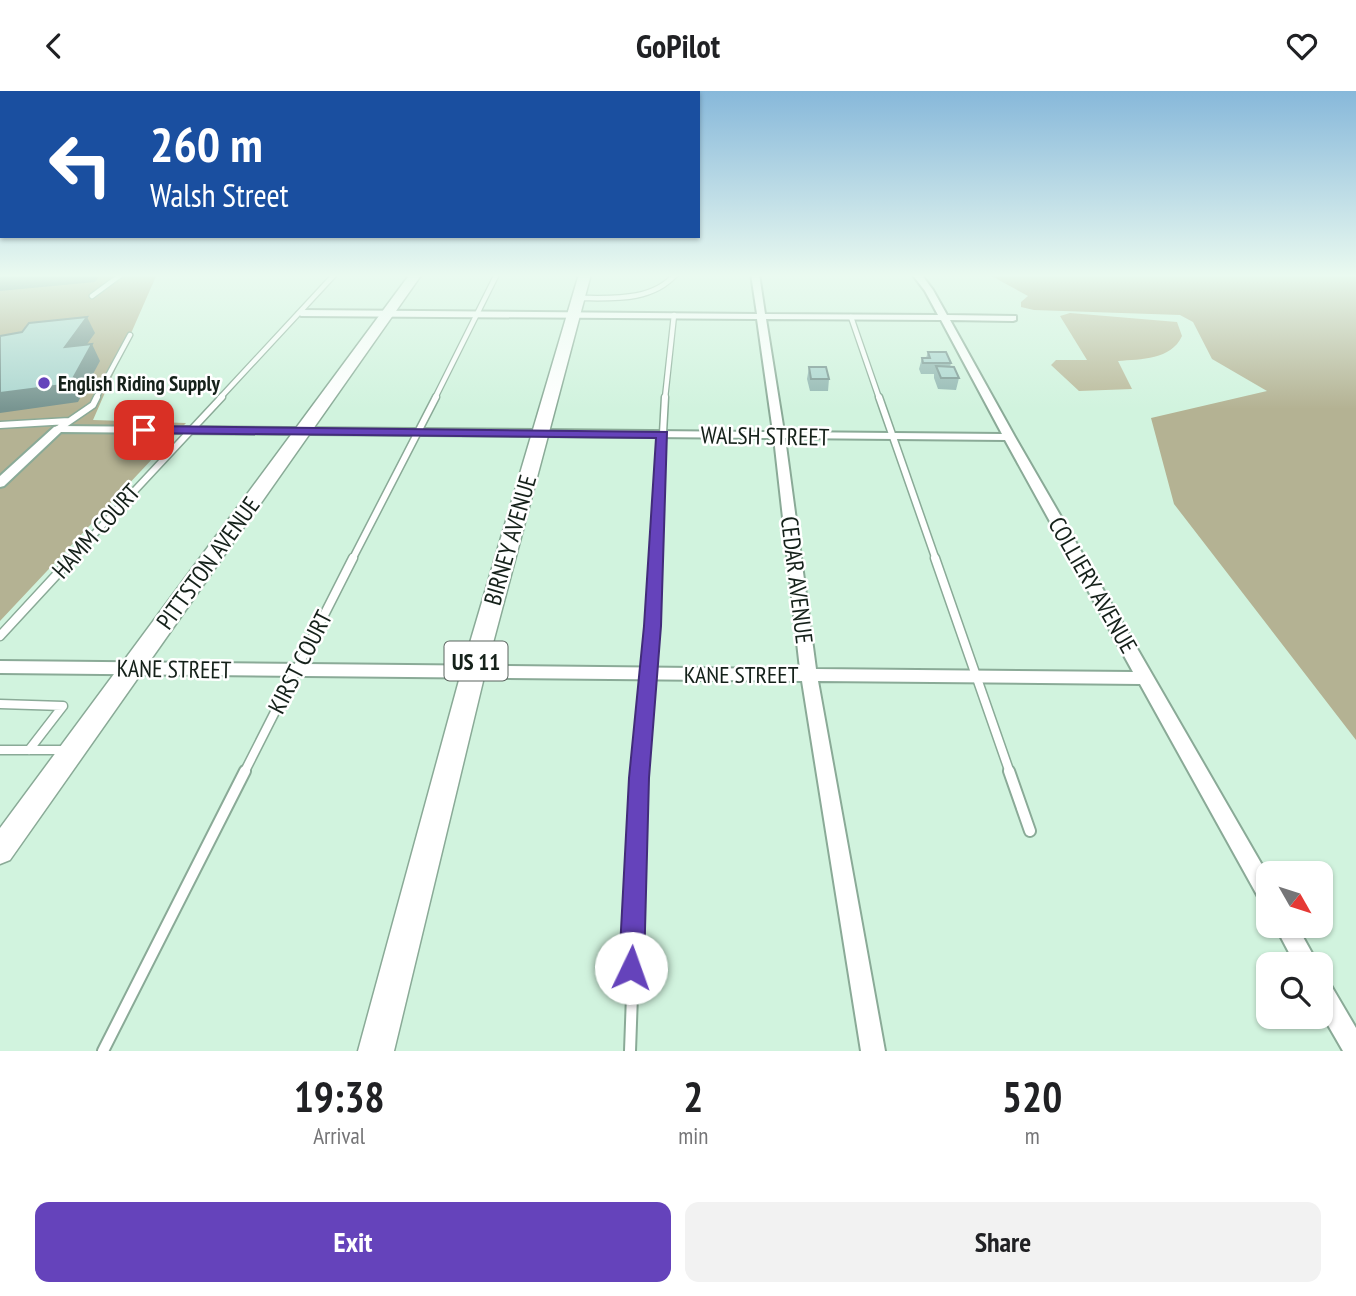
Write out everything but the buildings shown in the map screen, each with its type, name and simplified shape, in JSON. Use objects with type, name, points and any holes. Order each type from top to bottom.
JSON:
[{"type":"main road","name":"PITTSTON AVENUE","points":[[0,851],[384,319]]},
{"type":"main road","name":"BIRNEY AVENUE","points":[[376,1051],[472,673],[572,319]]},
{"type":"street","name":"CEDAR AVENUE","points":[[761,319],[809,674],[873,1051]]},
{"type":"street","name":"COLLIERY AVENUE","points":[[945,319],[1009,437],[1256,874]]},
{"type":"street","name":"WALSH STREET","points":[[58,429],[1009,437]]},
{"type":"street","points":[[0,483],[58,429]]},
{"type":"street","name":"KANE STREET","points":[[0,667],[1145,678]]},
{"type":"street","points":[[1333,1011],[1356,1051]]},
{"type":"lane","name":"HAMM COURT","points":[[0,636],[160,461],[296,319]]},
{"type":"lane","name":"KIRST COURT","points":[[103,1051],[442,384],[455,364],[474,319]]},
{"type":"lane","points":[[630,1051],[639,778],[653,614],[662,435],[674,319]]},
{"type":"lane","points":[[852,319],[978,675],[1030,831]]},
{"type":"lane","points":[[58,429],[93,405],[130,335]]},
{"type":"lane","points":[[0,425],[71,421]]},
{"type":"lane","points":[[0,704],[63,706],[29,750]]},
{"type":"lane","points":[[0,750],[73,750]]},
{"type":"green space","points":[[1062,319],[1139,319],[1177,322],[1182,336],[1171,350],[1163,354],[1145,359],[1118,361],[1132,389],[1079,391],[1051,365],[1056,360],[1087,360]]},
{"type":"shaded area","points":[[0,319],[137,319],[93,420],[186,423],[0,621]]},
{"type":"shaded area","points":[[1187,319],[1356,319],[1356,740],[1174,504],[1151,418],[1267,391],[1212,359],[1193,322]]},
{"type":"place","name":"English Riding Supply","points":[[44,383]]},
{"type":"route","points":[[144,430],[662,435],[664,441],[652,626],[639,778],[631,968]]}]
